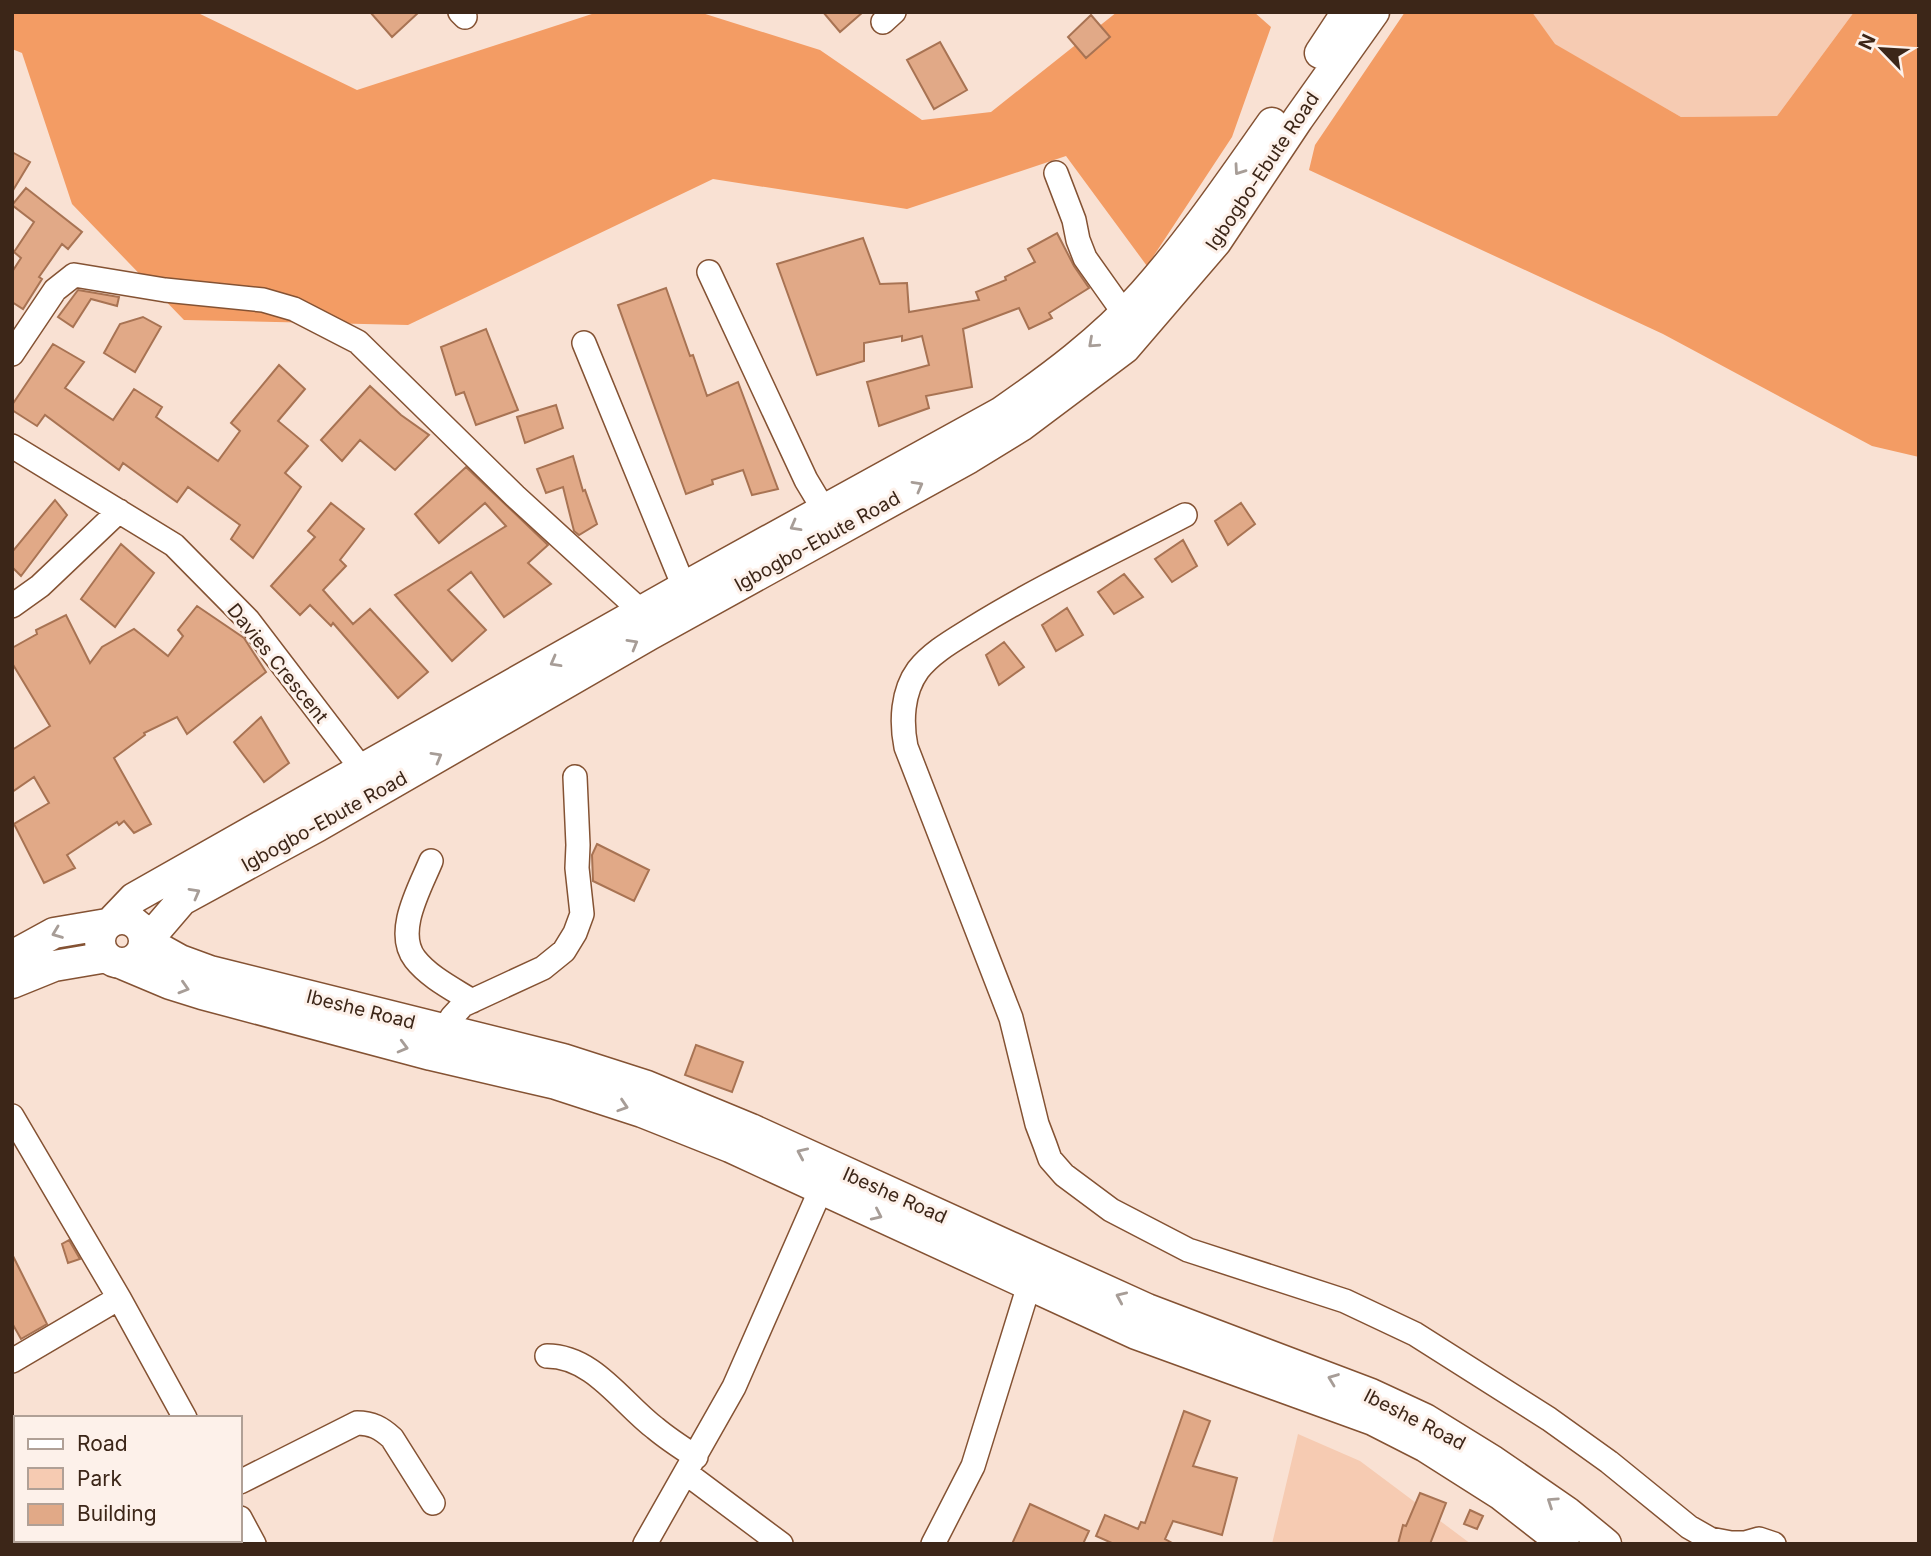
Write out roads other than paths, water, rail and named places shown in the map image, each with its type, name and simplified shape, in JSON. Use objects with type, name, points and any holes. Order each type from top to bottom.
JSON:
[{"type":"main road","name":"Igbogbo-Ebute Road","points":[[144,937],[158,928],[182,900],[642,612],[1000,413],[1046,382],[1094,342],[1142,295],[1208,215],[1347,12]]},
{"type":"main road","name":"Igbogbo-Ebute Road","points":[[110,922],[134,898],[371,781],[649,635],[969,458],[1021,426],[1125,348],[1216,242],[1326,78],[1374,12]]},
{"type":"main road","points":[[12,983],[54,966],[135,959],[140,954],[144,937],[134,922],[127,919],[54,933],[15,949]]},
{"type":"main road","points":[[110,922],[102,930],[100,944],[113,960]]},
{"type":"main road","name":"Ibeshe Road","points":[[144,937],[180,960],[210,971],[563,1059],[647,1086],[751,1129],[1147,1309],[1371,1394],[1425,1419],[1493,1461],[1567,1512],[1606,1544]]},
{"type":"main road","name":"Ibeshe Road","points":[[113,960],[170,985],[202,994],[431,1055],[556,1084],[655,1117],[730,1147],[1136,1334],[1373,1420],[1426,1447],[1500,1494],[1564,1544]]},
{"type":"street","points":[[1056,173],[1085,258],[1124,313]]},
{"type":"street","points":[[709,272],[806,480],[824,510]]},
{"type":"street","points":[[12,354],[55,290],[74,275],[263,300],[294,309],[358,342],[515,496],[642,612]]},
{"type":"street","points":[[584,343],[684,587]]},
{"type":"street","name":"Davies Crescent","points":[[12,446],[174,545],[248,620],[371,781]]},
{"type":"street","points":[[12,606],[40,586],[120,511]]},
{"type":"street","points":[[1185,515],[1006,607],[941,648],[918,670],[908,692],[904,711],[902,727],[906,747],[1012,1018],[1037,1124],[1050,1159],[1089,1196],[1168,1240],[1199,1254],[1345,1301],[1415,1334],[1549,1419],[1618,1469],[1689,1527],[1710,1539],[1731,1544],[1759,1539],[1774,1544]]},
{"type":"street","points":[[444,1030],[463,1005],[543,968],[564,951],[575,933],[582,914],[577,868],[579,845],[575,777]]},
{"type":"street","points":[[431,861],[412,910],[408,942],[414,958],[427,971],[472,1001]]},
{"type":"street","points":[[12,1116],[119,1298],[184,1416]]},
{"type":"street","points":[[645,1544],[734,1387],[821,1189]]},
{"type":"street","points":[[933,1544],[972,1466],[1029,1285]]},
{"type":"street","points":[[12,1361],[119,1298]]},
{"type":"street","points":[[547,1356],[561,1356],[576,1361],[597,1376],[655,1428],[691,1465],[781,1544]]},
{"type":"street","points":[[242,1481],[357,1423],[370,1423],[383,1429],[392,1438],[433,1503]]},
{"type":"street","points":[[242,1522],[254,1544]]}]
